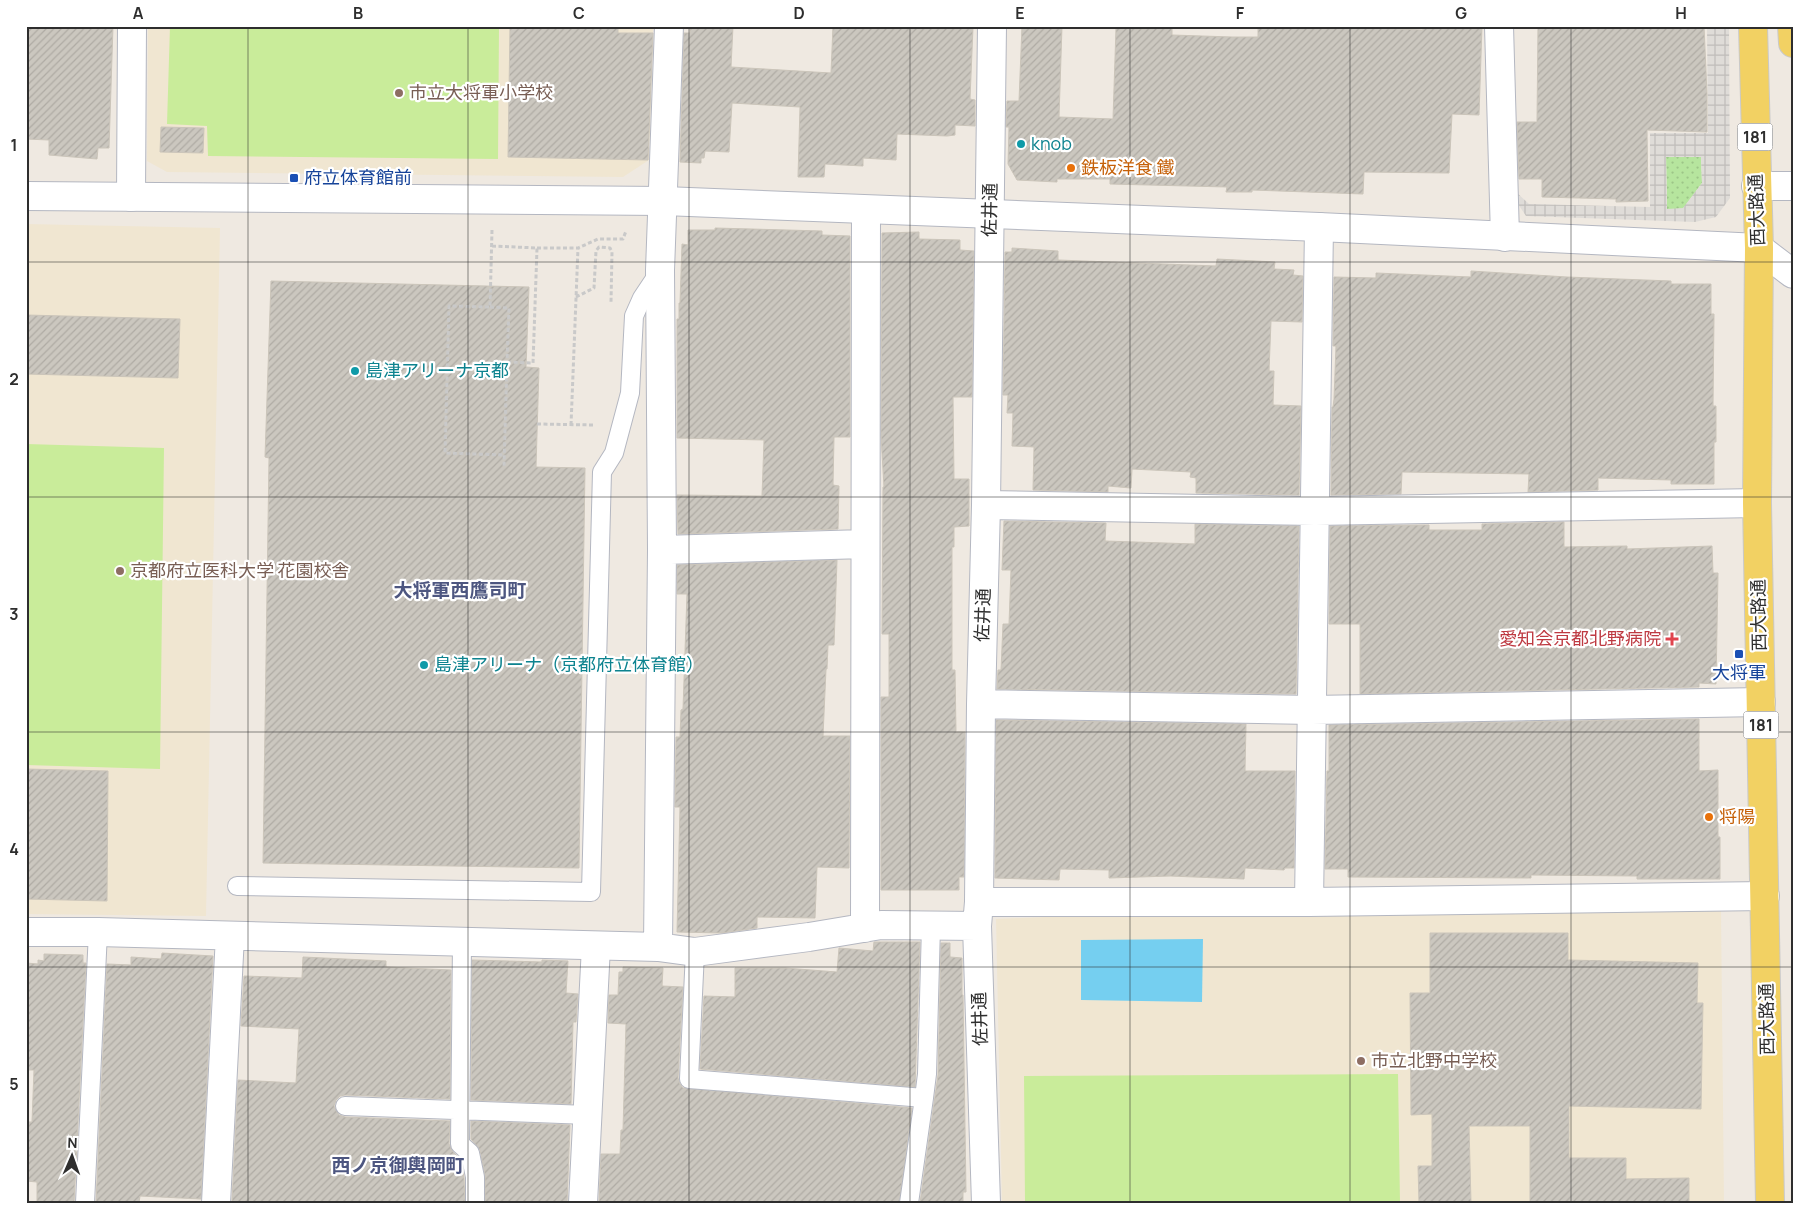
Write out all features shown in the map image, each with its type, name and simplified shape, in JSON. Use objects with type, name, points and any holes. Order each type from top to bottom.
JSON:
[{"type":"main road","name":"西大路通","points":[[1753,26],[1759,248],[1757,502],[1770,1203]]},
{"type":"main road","points":[[1792,26],[1793,43]]},
{"type":"street","points":[[131,197],[132,26]]},
{"type":"street","points":[[658,947],[662,550],[660,270],[669,26]]},
{"type":"street","name":"佐井通","points":[[986,1203],[978,914],[986,505],[992,26]]},
{"type":"street","points":[[1499,26],[1505,237]]},
{"type":"street","points":[[1756,186],[1793,186]]},
{"type":"street","points":[[26,196],[664,201],[1319,228],[1759,248],[1793,274]]},
{"type":"street","points":[[865,928],[866,210]]},
{"type":"street","points":[[1309,902],[1319,228]]},
{"type":"street","points":[[986,505],[1315,511],[1757,502]]},
{"type":"street","points":[[662,550],[865,544]]},
{"type":"street","points":[[981,704],[1312,710],[1761,702]]},
{"type":"street","points":[[26,932],[98,932],[658,947],[695,952],[809,938],[881,925],[932,926],[978,914],[1309,902],[1765,896]]},
{"type":"street","points":[[216,1203],[230,936]]},
{"type":"street","points":[[583,1203],[596,946]]},
{"type":"lane","points":[[238,886],[590,892],[602,472],[614,453],[630,393],[634,316],[642,298],[660,270]]},
{"type":"lane","points":[[909,1203],[927,1074],[932,926]]},
{"type":"lane","points":[[86,1203],[98,932]]},
{"type":"lane","points":[[462,942],[460,1144],[470,1153],[476,1177],[476,1201]]},
{"type":"lane","points":[[695,952],[689,1079],[924,1098]]},
{"type":"lane","points":[[345,1106],[588,1115]]},
{"type":"path","points":[[490,307],[492,246],[578,248],[598,239],[624,239],[626,232]]},
{"type":"path","points":[[507,362],[533,363],[537,248]]},
{"type":"path","points":[[572,425],[578,248]]},
{"type":"path","points":[[576,296],[594,288],[595,276]]},
{"type":"path","points":[[504,455],[445,453],[449,306],[509,308],[504,467]]},
{"type":"path","points":[[537,424],[603,425]]},
{"type":"shaded area","name":"市立大将軍小学校","points":[[148,26],[653,26],[649,160],[623,177],[167,172],[147,161]]},
{"type":"shaded area","points":[[1707,26],[1729,26],[1730,198],[1716,217],[1695,222],[1526,216],[1514,198],[1514,190],[1529,204],[1650,207],[1650,133],[1708,133]],"holes":[[[1666,157],[1701,157],[1702,183],[1683,208],[1667,209]]]},
{"type":"shaded area","name":"京都府立医科大学 花園校舎","points":[[26,224],[220,228],[206,916],[26,914]]},
{"type":"shaded area","name":"市立北野中学校","points":[[1721,910],[1724,1203],[1002,1203],[996,919],[1138,913]]},
{"type":"green space","points":[[170,26],[499,26],[498,159],[208,156],[207,126],[167,124]]},
{"type":"green space","points":[[1666,156],[1701,157],[1702,183],[1683,209],[1667,209]]},
{"type":"green space","points":[[26,444],[164,448],[160,769],[26,765]]},
{"type":"green space","points":[[1398,1074],[1400,1203],[1025,1203],[1024,1076]]},
{"type":"water","points":[[1203,939],[1202,1002],[1081,1000],[1081,940]]},
{"type":"building","points":[[26,26],[113,26],[109,148],[98,148],[97,159],[49,155],[49,140],[26,139]]},
{"type":"building","points":[[510,26],[618,26],[618,33],[653,33],[648,160],[508,157]]},
{"type":"building","points":[[698,26],[733,26],[731,67],[831,73],[833,26],[973,27],[970,99],[975,100],[975,126],[955,125],[955,135],[947,136],[897,134],[896,160],[863,158],[863,166],[825,164],[824,177],[798,177],[800,107],[732,103],[729,152],[705,151],[704,158],[701,158],[701,163],[680,162],[684,33],[690,33],[690,27],[698,28]]},
{"type":"building","points":[[1022,26],[1062,26],[1059,117],[1113,119],[1116,28],[1145,29],[1146,26],[1172,26],[1172,35],[1258,37],[1258,26],[1370,26],[1369,28],[1423,30],[1423,26],[1482,26],[1479,115],[1452,114],[1449,173],[1364,172],[1363,194],[1252,190],[1252,192],[1226,192],[1227,187],[1110,184],[1110,179],[1057,179],[1057,182],[1017,180],[1008,164],[1009,127],[1006,127],[1007,101],[1019,101]]},
{"type":"building","points":[[1538,26],[1704,26],[1707,132],[1647,130],[1648,201],[1616,202],[1616,199],[1542,197],[1542,179],[1519,179],[1517,122],[1537,122]]},
{"type":"building","points":[[161,127],[204,128],[203,153],[160,152]]},
{"type":"building","points":[[715,228],[822,231],[822,235],[850,236],[850,437],[834,437],[833,485],[839,486],[838,529],[678,534],[677,495],[762,496],[764,440],[677,438],[677,319],[679,319],[682,244],[688,245],[688,230],[715,230]]},
{"type":"building","points":[[919,232],[919,239],[960,240],[960,250],[974,251],[972,397],[953,397],[954,479],[969,479],[969,526],[954,527],[954,547],[952,547],[952,670],[955,670],[956,732],[965,732],[964,877],[959,877],[959,890],[881,890],[881,697],[889,697],[889,634],[882,634],[884,487],[881,436],[882,233]]},
{"type":"building","points":[[1012,248],[1058,251],[1058,260],[1216,266],[1217,259],[1275,262],[1274,269],[1294,270],[1293,275],[1303,276],[1302,322],[1271,321],[1269,371],[1274,371],[1273,405],[1301,406],[1299,495],[1196,493],[1196,478],[1190,477],[1191,472],[1132,469],[1131,488],[1108,486],[1108,492],[1033,490],[1034,447],[1012,446],[1013,413],[1007,413],[1008,395],[1003,395],[1005,252],[1012,252]]},
{"type":"building","points":[[1471,271],[1671,281],[1671,284],[1711,284],[1711,314],[1714,314],[1713,406],[1716,406],[1714,484],[1671,484],[1671,480],[1598,478],[1598,490],[1528,492],[1529,474],[1402,472],[1401,494],[1331,495],[1332,407],[1336,346],[1333,346],[1334,277],[1376,278],[1376,273],[1471,277]]},
{"type":"building","name":"島津アリーナ（京都府立体育館）","points":[[271,281],[529,287],[526,367],[539,368],[536,467],[585,468],[579,868],[263,863],[269,458],[265,457]]},
{"type":"building","points":[[26,315],[180,319],[178,378],[26,374]]},
{"type":"building","points":[[1004,521],[1106,523],[1105,541],[1195,544],[1195,524],[1299,526],[1296,694],[997,689],[998,670],[1001,670],[1003,624],[1009,624],[1011,570],[1002,570]]},
{"type":"building","points":[[1564,522],[1564,547],[1627,546],[1627,549],[1712,546],[1713,573],[1718,573],[1716,684],[1699,683],[1699,687],[1360,694],[1360,624],[1329,624],[1330,526],[1429,525],[1429,530],[1482,530],[1482,524]]},
{"type":"building","points":[[837,560],[834,645],[828,645],[823,736],[850,736],[849,868],[817,867],[815,918],[757,917],[757,928],[722,933],[677,932],[680,807],[675,807],[676,737],[680,737],[681,710],[683,709],[687,594],[677,594],[677,565]]},
{"type":"building","points":[[1699,719],[1699,771],[1718,770],[1720,879],[1637,879],[1637,876],[1531,875],[1531,878],[1348,877],[1348,869],[1325,869],[1329,725]]},
{"type":"building","points":[[996,720],[1246,724],[1245,771],[1295,771],[1294,868],[1285,868],[1284,870],[1245,868],[1244,879],[1170,876],[1109,878],[1109,870],[1060,869],[1059,880],[995,878]]},
{"type":"building","points":[[26,769],[108,771],[107,901],[26,899]]},
{"type":"building","points":[[1430,933],[1568,933],[1568,960],[1698,963],[1697,1003],[1703,1003],[1701,1109],[1569,1106],[1569,1158],[1626,1158],[1626,1179],[1689,1178],[1689,1203],[1530,1203],[1530,1126],[1469,1126],[1471,1203],[1419,1203],[1418,1166],[1432,1166],[1432,1114],[1411,1115],[1410,993],[1430,993]]},
{"type":"building","points":[[874,942],[920,942],[915,1087],[700,1069],[704,996],[735,997],[735,968],[785,968],[837,972],[839,948],[873,951]]},
{"type":"building","points":[[941,943],[950,943],[950,957],[962,958],[966,1192],[963,1192],[963,1203],[920,1203],[938,1075]]},
{"type":"building","points":[[162,953],[213,956],[201,1199],[140,1196],[139,1203],[96,1203],[107,964],[131,965],[131,957],[161,959]]},
{"type":"building","points":[[44,954],[83,955],[83,963],[86,963],[74,1203],[37,1203],[37,1182],[26,1181],[26,1146],[28,1146],[29,1122],[32,1122],[34,1070],[26,1070],[26,963],[38,964],[38,960],[44,961]]},
{"type":"building","points":[[303,957],[386,961],[386,967],[451,970],[450,1099],[345,1095],[340,1096],[336,1100],[334,1106],[339,1115],[345,1117],[450,1121],[449,1144],[453,1152],[460,1159],[464,1178],[465,1203],[241,1203],[232,1201],[238,1080],[296,1083],[299,1029],[241,1026],[244,976],[302,978]]},
{"type":"building","points":[[472,960],[568,961],[566,993],[578,994],[576,1022],[573,1022],[571,1104],[471,1100]]},
{"type":"building","points":[[623,967],[663,968],[662,986],[683,987],[678,1078],[683,1088],[912,1108],[899,1203],[599,1203],[601,1154],[620,1154],[621,1130],[623,1130],[626,1024],[608,1023],[609,995],[618,995],[619,972],[623,972]]},
{"type":"building","points":[[471,1121],[570,1125],[567,1203],[485,1202],[485,1175],[480,1150],[471,1139]]},
{"type":"place","name":"市立大将軍小学校","points":[[399,93]]},
{"type":"place","name":"knob","points":[[1021,144]]},
{"type":"place","name":"鉄板洋食 鐵","points":[[1071,168]]},
{"type":"place","name":"府立体育館前","points":[[294,178]]},
{"type":"place","name":"島津アリーナ京都","points":[[355,371]]},
{"type":"place","name":"京都府立医科大学 花園校舎","points":[[120,571]]},
{"type":"place","name":"愛知会京都北野病院","points":[[1672,639]]},
{"type":"place","name":"大将軍","points":[[1739,654]]},
{"type":"place","name":"島津アリーナ（京都府立体育館）","points":[[424,665]]},
{"type":"place","name":"将陽","points":[[1709,817]]},
{"type":"place","name":"市立北野中学校","points":[[1361,1061]]},
{"type":"district","name":"大将軍西鷹司町","points":[[460,590]]},
{"type":"district","name":"西ノ京御輿岡町","points":[[398,1165]]}]
